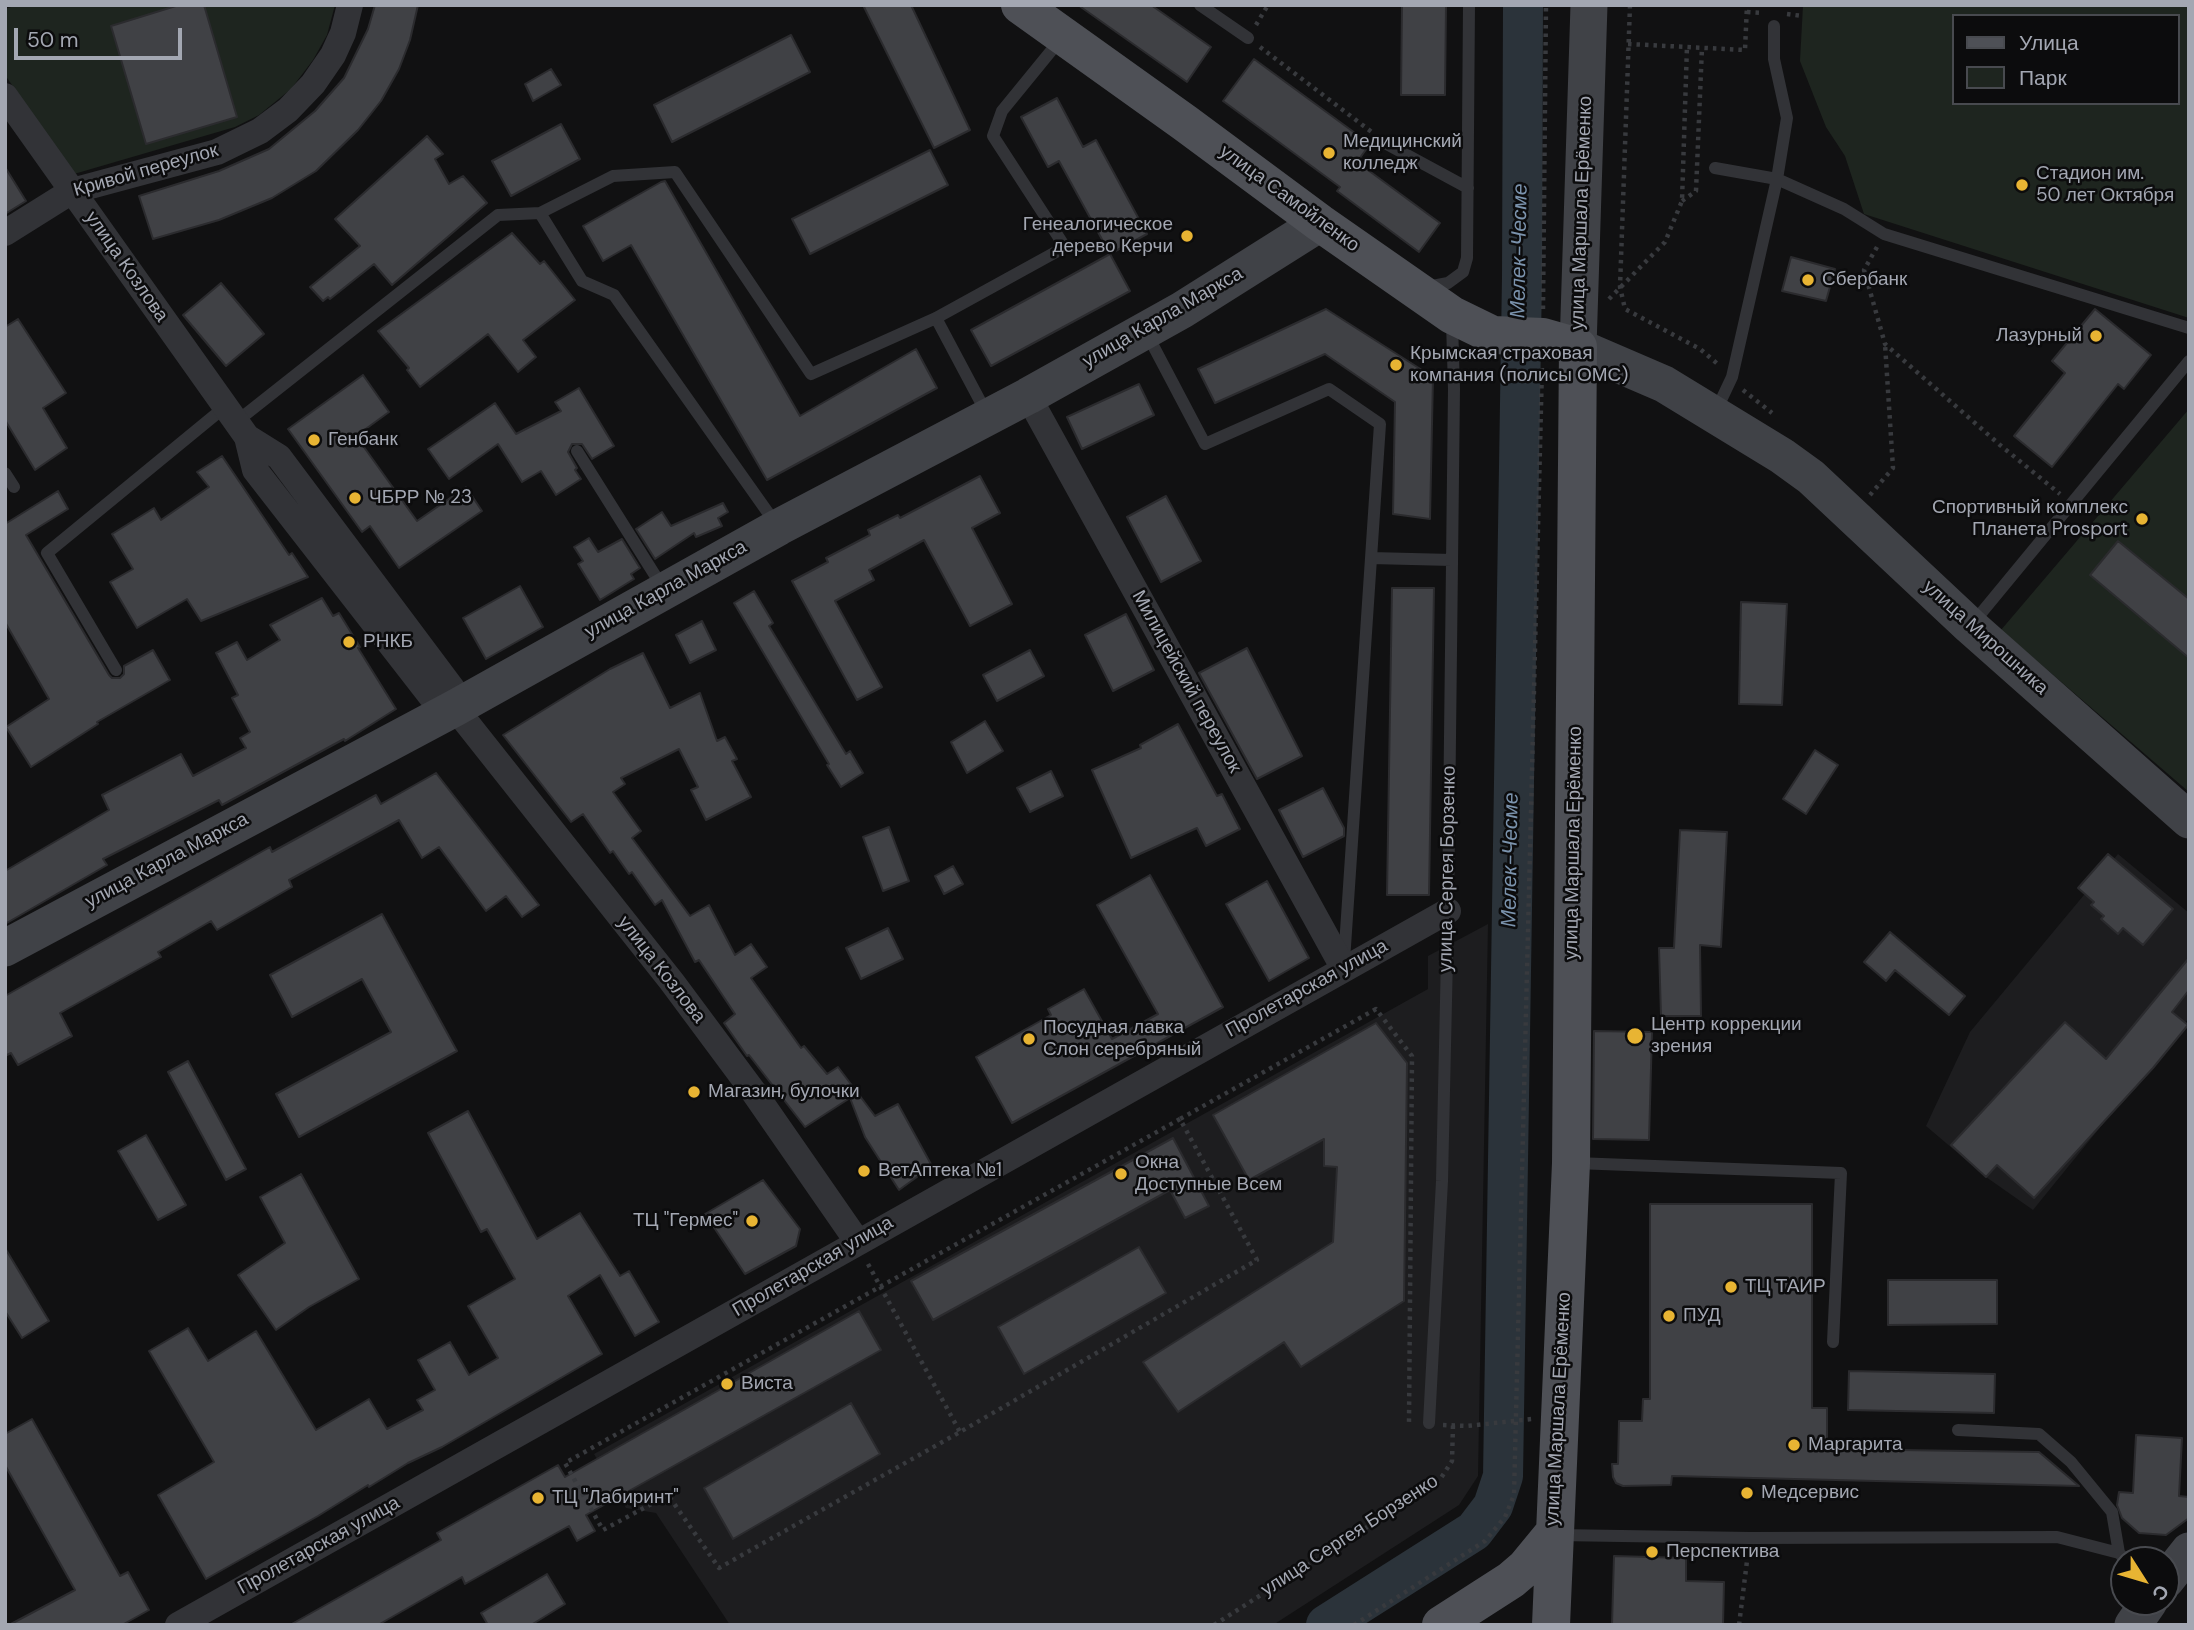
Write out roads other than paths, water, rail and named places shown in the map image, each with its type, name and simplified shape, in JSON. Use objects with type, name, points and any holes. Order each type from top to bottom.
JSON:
[{"type":"main road","name":"улица Самойленко","points":[[1020,5],[1320,223],[1452,315],[1493,335],[1561,342]]},
{"type":"main road","name":"улица Маршала Ерёменко","points":[[1442,1624],[1511,1580],[1525,1568],[1553,1534],[1561,1418],[1571,1163],[1561,342],[1579,307],[1589,5]]},
{"type":"main road","name":"улица Карла Маркса","points":[[5,948],[454,708],[779,527],[1028,396],[1238,276],[1320,223]]},
{"type":"main road","name":"улица Мирошника","points":[[1561,342],[1664,384],[1782,456],[1811,477],[1970,626],[2189,820]]},
{"type":"main road","points":[[1551,1625],[1553,1534]]},
{"type":"main road","points":[[1442,1624],[1472,1620],[1496,1625]]},
{"type":"street","name":"Кривой переулок","points":[[5,233],[72,191],[217,152],[260,131],[288,110],[313,84],[333,55],[343,33],[350,5]]},
{"type":"street","name":"улица Козлова","points":[[5,96],[236,422],[255,470],[454,708],[672,982],[753,1091],[857,1241]]},
{"type":"street","name":"Милицейский переулок","points":[[1028,396],[1344,968]]},
{"type":"street","name":"Пролетарская улица","points":[[178,1625],[1448,911]]},
{"type":"lane","points":[[1200,5],[1248,38]]},
{"type":"lane","points":[[1412,287],[1432,287],[1448,283],[1463,272],[1467,258],[1469,5]]},
{"type":"lane","points":[[1714,415],[1732,377],[1777,179],[1787,118],[1774,59],[1774,26]]},
{"type":"lane","points":[[116,670],[47,553],[236,422],[499,215],[540,213],[613,176],[676,172],[811,374],[936,318],[1065,247],[993,136],[1002,111],[1062,37]]},
{"type":"lane","points":[[1383,142],[1468,188]]},
{"type":"lane","points":[[1715,168],[1777,179],[1844,209],[1884,233],[2189,328]]},
{"type":"lane","points":[[540,213],[582,281],[614,295],[779,527]]},
{"type":"lane","name":"улица Сергея Борзенко","points":[[1429,1423],[1442,1181],[1448,911],[1454,402],[1452,315]]},
{"type":"lane","points":[[936,318],[988,416]]},
{"type":"lane","points":[[1146,330],[1205,444],[1329,388],[1380,424],[1344,968]]},
{"type":"lane","points":[[1970,626],[2189,362]]},
{"type":"lane","points":[[577,451],[665,591]]},
{"type":"lane","points":[[5,473],[14,487]]},
{"type":"lane","points":[[1371,558],[1452,560]]},
{"type":"lane","points":[[1571,1163],[1841,1173],[1833,1342]]},
{"type":"lane","points":[[1958,1430],[2039,1434],[2071,1462],[2112,1512],[2120,1546]]},
{"type":"lane","points":[[1553,1534],[1750,1538],[2057,1537],[2110,1553]]},
{"type":"waterway","name":"Мелек-Чесме","points":[[1326,1625],[1474,1531],[1493,1506],[1503,1476],[1522,277],[1523,5]]},
{"type":"place","name":"Медицинский колледж","points":[[1329,153]]},
{"type":"place","name":"Стадион им. 50 лет Октября","points":[[2022,185]]},
{"type":"place","name":"Генеалогическое дерево Керчи","points":[[1187,236]]},
{"type":"place","name":"Сбербанк","points":[[1808,280]]},
{"type":"place","name":"Лазурный","points":[[2096,336]]},
{"type":"place","name":"Крымская страховая компания (полисы ОМС)","points":[[1396,365]]},
{"type":"place","name":"Генбанк","points":[[314,440]]},
{"type":"place","name":"ЧБРР № 23","points":[[355,498]]},
{"type":"place","name":"Спортивный комплекс Планета Prosport","points":[[2142,519]]},
{"type":"place","name":"РНКБ","points":[[349,642]]},
{"type":"place","name":"Центр коррекции зрения","points":[[1635,1036]]},
{"type":"place","name":"Посудная лавка Слон серебряный","points":[[1029,1039]]},
{"type":"place","name":"Магазин, булочки","points":[[694,1092]]},
{"type":"place","name":"ВетАптека №1","points":[[864,1171]]},
{"type":"place","name":"Окна Доступные Всем","points":[[1121,1174]]},
{"type":"place","name":"ТЦ \"Гермес\"","points":[[752,1221]]},
{"type":"place","name":"ТЦ ТАИР","points":[[1731,1287]]},
{"type":"place","name":"ПУД","points":[[1669,1316]]},
{"type":"place","name":"Виста","points":[[727,1384]]},
{"type":"place","name":"Маргарита","points":[[1794,1445]]},
{"type":"place","name":"Медсервис","points":[[1747,1493]]},
{"type":"place","name":"ТЦ \"Лабиринт\"","points":[[538,1498]]},
{"type":"place","name":"Перспектива","points":[[1652,1552]]}]
